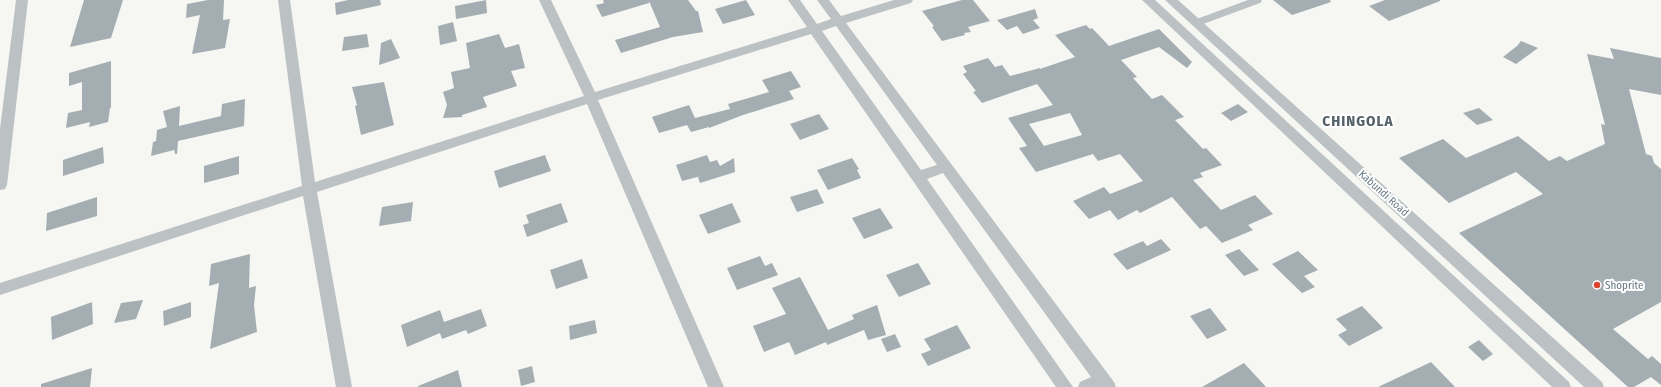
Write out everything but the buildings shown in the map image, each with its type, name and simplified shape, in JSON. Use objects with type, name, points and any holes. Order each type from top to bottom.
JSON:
[{"type":"street","points":[[0,185],[22,0]]},
{"type":"street","points":[[284,0],[309,188],[344,387]]},
{"type":"street","points":[[545,0],[590,98],[716,387]]},
{"type":"street","points":[[794,0],[1065,387]]},
{"type":"street","points":[[823,0],[1105,383],[1086,387]]},
{"type":"street","points":[[0,289],[590,98],[907,0]]},
{"type":"street","name":"Kabundi Road","points":[[1148,0],[1563,387]]},
{"type":"street","name":"Kabundi Road","points":[[1171,0],[1596,387]]},
{"type":"street","points":[[1217,64],[1235,58]]},
{"type":"street","points":[[918,177],[946,167]]},
{"type":"lane","points":[[1196,23],[1258,0]]},
{"type":"place","name":"Shoprite","points":[[1597,285]]},
{"type":"district","name":"CHINGOLA","points":[[1358,121]]}]
